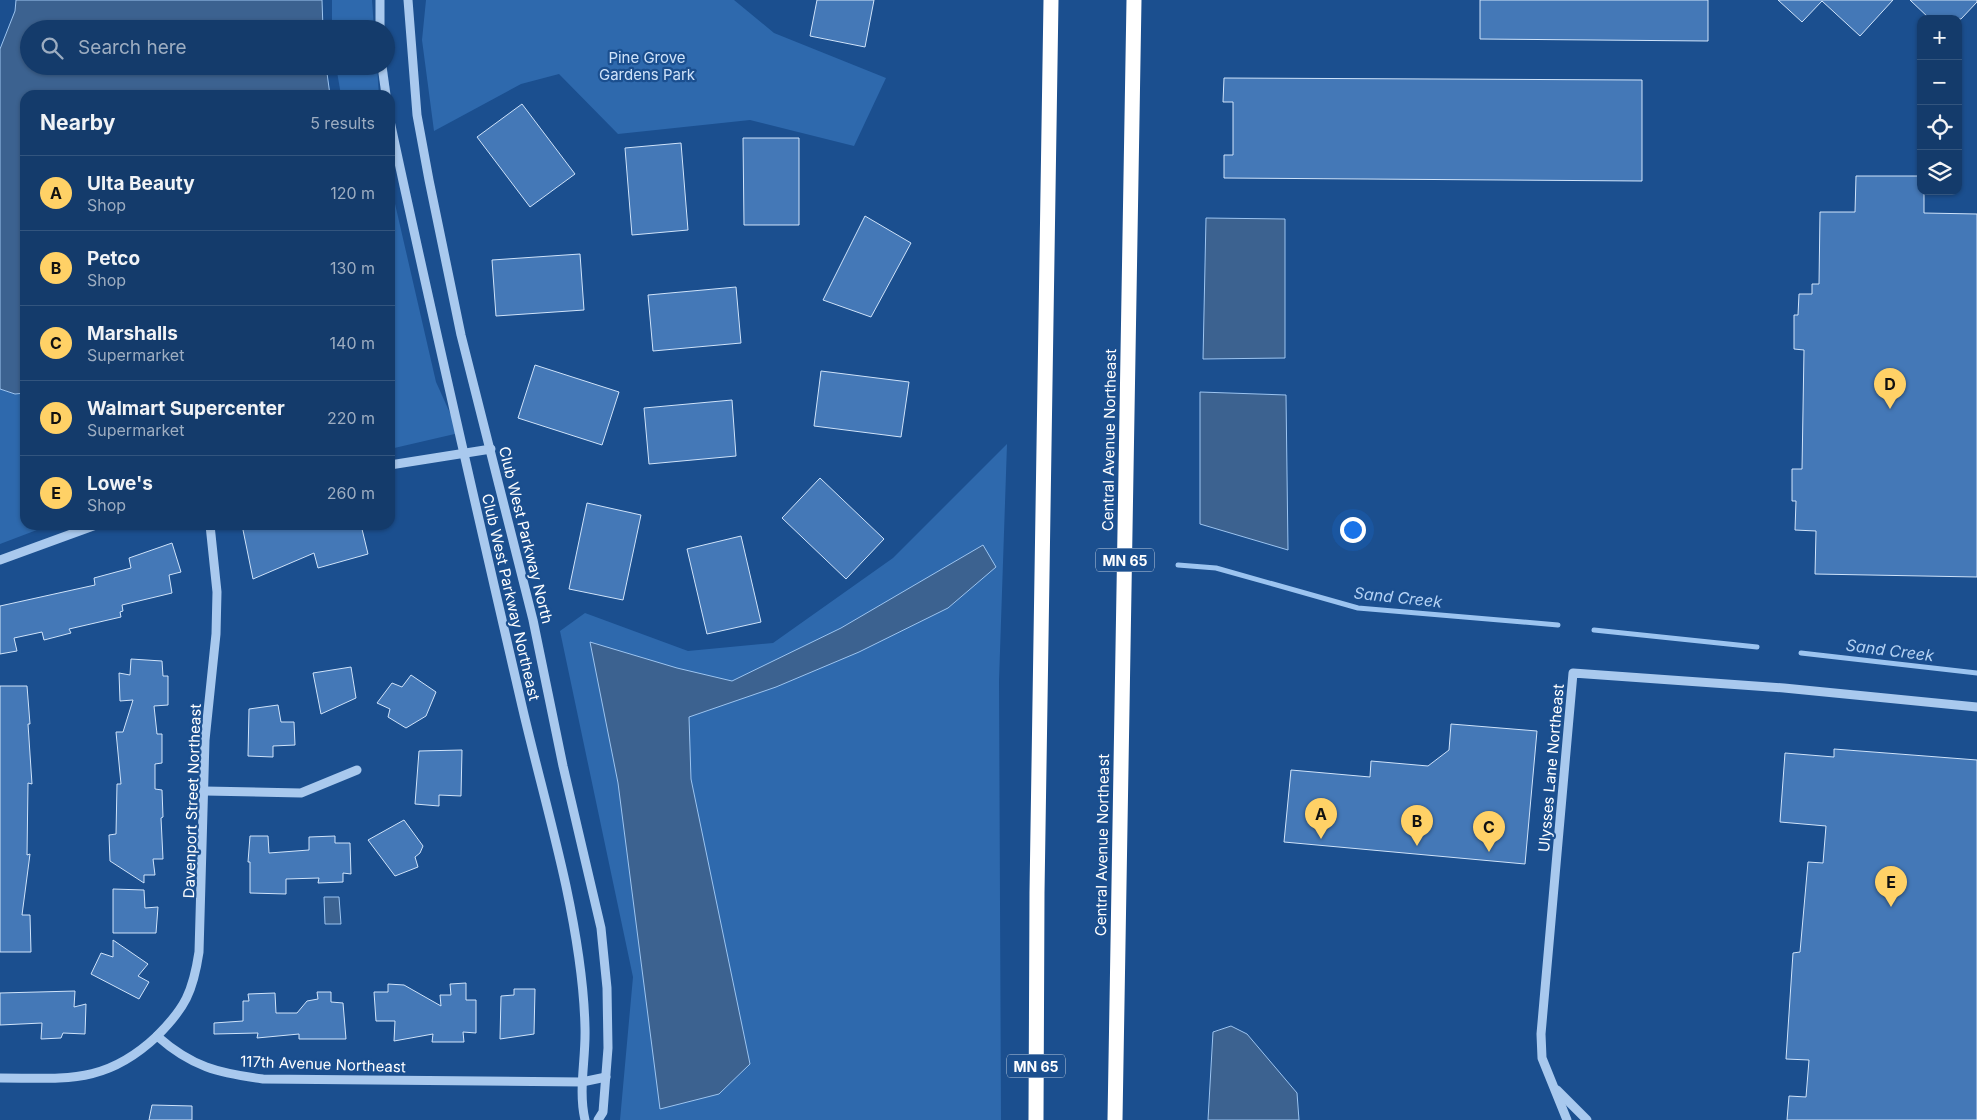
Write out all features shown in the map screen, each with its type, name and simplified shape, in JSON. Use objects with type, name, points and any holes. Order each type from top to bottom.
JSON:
[{"type":"highway","name":"MN 65","points":[[1036,1120],[1037,901],[1050,0]]},
{"type":"highway","name":"Central Avenue Northeast","points":[[1115,1120],[1134,0]]},
{"type":"street","points":[[380,0],[380,20]]},
{"type":"street","name":"Club West Parkway North","points":[[408,0],[417,115],[461,336],[533,620],[563,766],[601,928],[607,988],[608,1048],[603,1112],[598,1120]]},
{"type":"street","points":[[383,75],[385,90]]},
{"type":"street","name":"Club West Parkway Northeast","points":[[395,144],[464,454],[566,884],[580,954],[585,1029],[582,1082],[583,1111],[586,1120]]},
{"type":"street","points":[[395,464],[491,449]]},
{"type":"street","points":[[0,560],[82,530]]},
{"type":"street","name":"Davenport Street Northeast","points":[[157,1036],[173,1020],[187,1000],[195,978],[200,952],[205,740],[216,634],[217,592],[211,530]]},
{"type":"street","name":"Ulysses Lane Northeast","points":[[1555,1088],[1542,1058],[1541,1034],[1573,673],[1784,688],[1977,707]]},
{"type":"street","points":[[205,791],[301,793],[357,770]]},
{"type":"street","points":[[0,1078],[88,1076],[114,1067],[140,1052],[157,1036]]},
{"type":"street","name":"117th Avenue Northeast","points":[[157,1036],[176,1053],[197,1064],[229,1074],[263,1079],[582,1082],[606,1077]]},
{"type":"street","points":[[1555,1088],[1567,1120]]},
{"type":"street","points":[[1555,1088],[1587,1120]]},
{"type":"green space","points":[[332,0],[372,0],[373,20],[332,20]]},
{"type":"green space","name":"Pine Grove Gardens Park","points":[[426,0],[734,0],[774,33],[886,78],[854,146],[750,120],[618,134],[559,74],[521,84],[434,131],[422,40]]},
{"type":"green space","points":[[338,75],[378,75],[379,90],[340,90]]},
{"type":"green space","points":[[395,204],[436,382],[459,433],[395,448]]},
{"type":"green space","points":[[0,389],[15,394],[20,394],[20,530],[37,530],[0,544]]},
{"type":"green space","points":[[1007,444],[999,681],[1001,1120],[620,1120],[633,977],[560,631],[585,613],[688,651],[773,643],[893,558]]},
{"type":"shaded area","points":[[16,0],[322,0],[323,20],[20,20],[20,75],[327,75],[329,90],[20,90],[20,394],[15,394],[0,389],[0,49],[15,11]]},
{"type":"shaded area","points":[[1206,218],[1285,219],[1285,358],[1203,359]]},
{"type":"shaded area","points":[[1200,392],[1286,395],[1288,550],[1200,524]]},
{"type":"shaded area","points":[[983,545],[996,567],[948,608],[859,652],[776,687],[689,717],[691,779],[750,1064],[719,1094],[660,1109],[618,783],[590,642],[677,668],[732,681],[841,628]]},
{"type":"shaded area","points":[[324,897],[339,897],[341,924],[325,924]]},
{"type":"shaded area","points":[[1231,1026],[1247,1034],[1297,1093],[1299,1120],[1208,1120],[1213,1032]]},
{"type":"building","points":[[817,0],[874,0],[865,47],[810,36]]},
{"type":"building","points":[[1480,0],[1708,0],[1708,41],[1480,39]]},
{"type":"building","points":[[1778,0],[1893,0],[1860,36],[1822,1],[1802,22]]},
{"type":"building","points":[[1910,0],[1977,0],[1962,18],[1962,15],[1926,15]]},
{"type":"building","points":[[1224,78],[1642,80],[1642,181],[1224,178],[1224,155],[1233,155],[1233,102],[1223,102]]},
{"type":"building","points":[[522,104],[575,174],[530,207],[477,137]]},
{"type":"building","points":[[743,138],[799,138],[799,225],[744,225]]},
{"type":"building","points":[[681,143],[688,230],[632,235],[625,148]]},
{"type":"building","points":[[1856,176],[1917,176],[1917,195],[1924,195],[1924,213],[1977,214],[1977,577],[1815,574],[1816,531],[1795,530],[1796,501],[1792,501],[1792,469],[1802,469],[1804,350],[1794,349],[1794,315],[1798,315],[1799,294],[1812,294],[1812,284],[1819,284],[1820,212],[1855,212]]},
{"type":"building","points":[[865,216],[911,243],[871,317],[823,300]]},
{"type":"building","points":[[580,254],[584,310],[496,316],[492,260]]},
{"type":"building","points":[[736,287],[741,343],[653,351],[648,295]]},
{"type":"building","points":[[535,365],[619,392],[602,445],[518,418]]},
{"type":"building","points":[[821,371],[909,382],[901,437],[814,426]]},
{"type":"building","points":[[732,400],[736,456],[649,464],[644,408]]},
{"type":"building","points":[[820,478],[884,539],[846,579],[782,518]]},
{"type":"building","points":[[587,503],[641,515],[623,600],[569,589]]},
{"type":"building","points":[[243,530],[362,530],[368,554],[318,568],[314,553],[253,579]]},
{"type":"building","points":[[741,536],[761,622],[707,634],[687,549]]},
{"type":"building","points":[[172,543],[181,572],[169,575],[172,593],[122,605],[121,617],[69,629],[71,633],[44,640],[42,632],[14,638],[17,651],[0,654],[0,606],[95,585],[94,578],[131,568],[129,558]]},
{"type":"building","points":[[131,659],[162,661],[163,676],[168,676],[168,705],[154,706],[157,734],[162,734],[162,763],[155,764],[155,789],[162,790],[163,859],[153,859],[155,875],[144,875],[144,883],[110,861],[109,835],[116,834],[117,784],[121,784],[116,732],[123,732],[133,700],[120,701],[119,673],[130,675]]},
{"type":"building","points":[[351,667],[356,698],[321,714],[313,673]]},
{"type":"building","points":[[411,675],[436,692],[426,716],[406,728],[388,717],[390,709],[377,703],[392,683],[402,687]]},
{"type":"building","points":[[0,686],[27,686],[32,784],[28,783],[27,855],[30,854],[22,915],[30,915],[31,952],[0,952]]},
{"type":"building","points":[[278,705],[281,722],[294,722],[295,745],[273,746],[273,757],[248,756],[249,709]]},
{"type":"building","points":[[1451,724],[1537,731],[1525,864],[1284,842],[1291,770],[1370,777],[1371,761],[1428,766],[1449,750]]},
{"type":"building","points":[[1834,749],[1977,760],[1977,1120],[1787,1120],[1789,1096],[1806,1097],[1809,1060],[1786,1059],[1793,953],[1800,952],[1808,862],[1823,863],[1826,826],[1780,822],[1785,753],[1834,757]]},
{"type":"building","points":[[462,750],[461,796],[439,795],[439,806],[415,804],[419,751]]},
{"type":"building","points":[[404,820],[423,846],[420,853],[415,857],[418,867],[395,876],[368,840]]},
{"type":"building","points":[[250,836],[268,836],[269,853],[309,850],[309,837],[335,836],[335,843],[350,843],[351,874],[343,873],[343,882],[318,883],[319,878],[286,879],[286,894],[250,893],[250,862],[248,862]]},
{"type":"building","points":[[113,889],[144,890],[145,908],[158,907],[156,933],[113,933]]},
{"type":"building","points":[[113,940],[148,964],[138,976],[149,982],[139,999],[91,974],[101,953],[113,957]]},
{"type":"building","points":[[466,983],[466,1000],[476,1000],[476,1033],[463,1032],[464,1042],[432,1042],[433,1034],[394,1041],[395,1021],[376,1021],[374,992],[388,992],[388,984],[404,985],[441,1006],[440,995],[451,995],[450,984]]},
{"type":"building","points":[[514,989],[535,989],[534,1034],[500,1039],[501,996],[514,995]]},
{"type":"building","points":[[75,991],[74,1007],[86,1004],[85,1034],[63,1033],[61,1038],[41,1039],[42,1023],[0,1025],[0,993]]},
{"type":"building","points":[[317,992],[331,992],[331,1002],[343,1003],[346,1039],[299,1039],[299,1034],[257,1038],[258,1033],[214,1034],[214,1023],[243,1021],[243,1001],[249,1001],[248,994],[275,993],[276,1013],[297,1013],[307,1001],[318,999]]},
{"type":"building","points":[[152,1105],[192,1106],[192,1120],[149,1120]]},
{"type":"waterway","name":"Sand Creek","points":[[1178,565],[1216,568],[1358,608],[1558,625]]},
{"type":"waterway","name":"Sand Creek","points":[[1594,630],[1757,647]]},
{"type":"waterway","name":"Sand Creek","points":[[1801,653],[1977,673]]},
{"type":"place","name":"Walmart Supercenter","points":[[1890,409]]},
{"type":"place","name":"Ulta Beauty","points":[[1321,839]]},
{"type":"place","name":"Petco","points":[[1417,846]]},
{"type":"place","name":"Marshalls","points":[[1489,852]]},
{"type":"place","name":"Lowe's","points":[[1891,907]]}]
